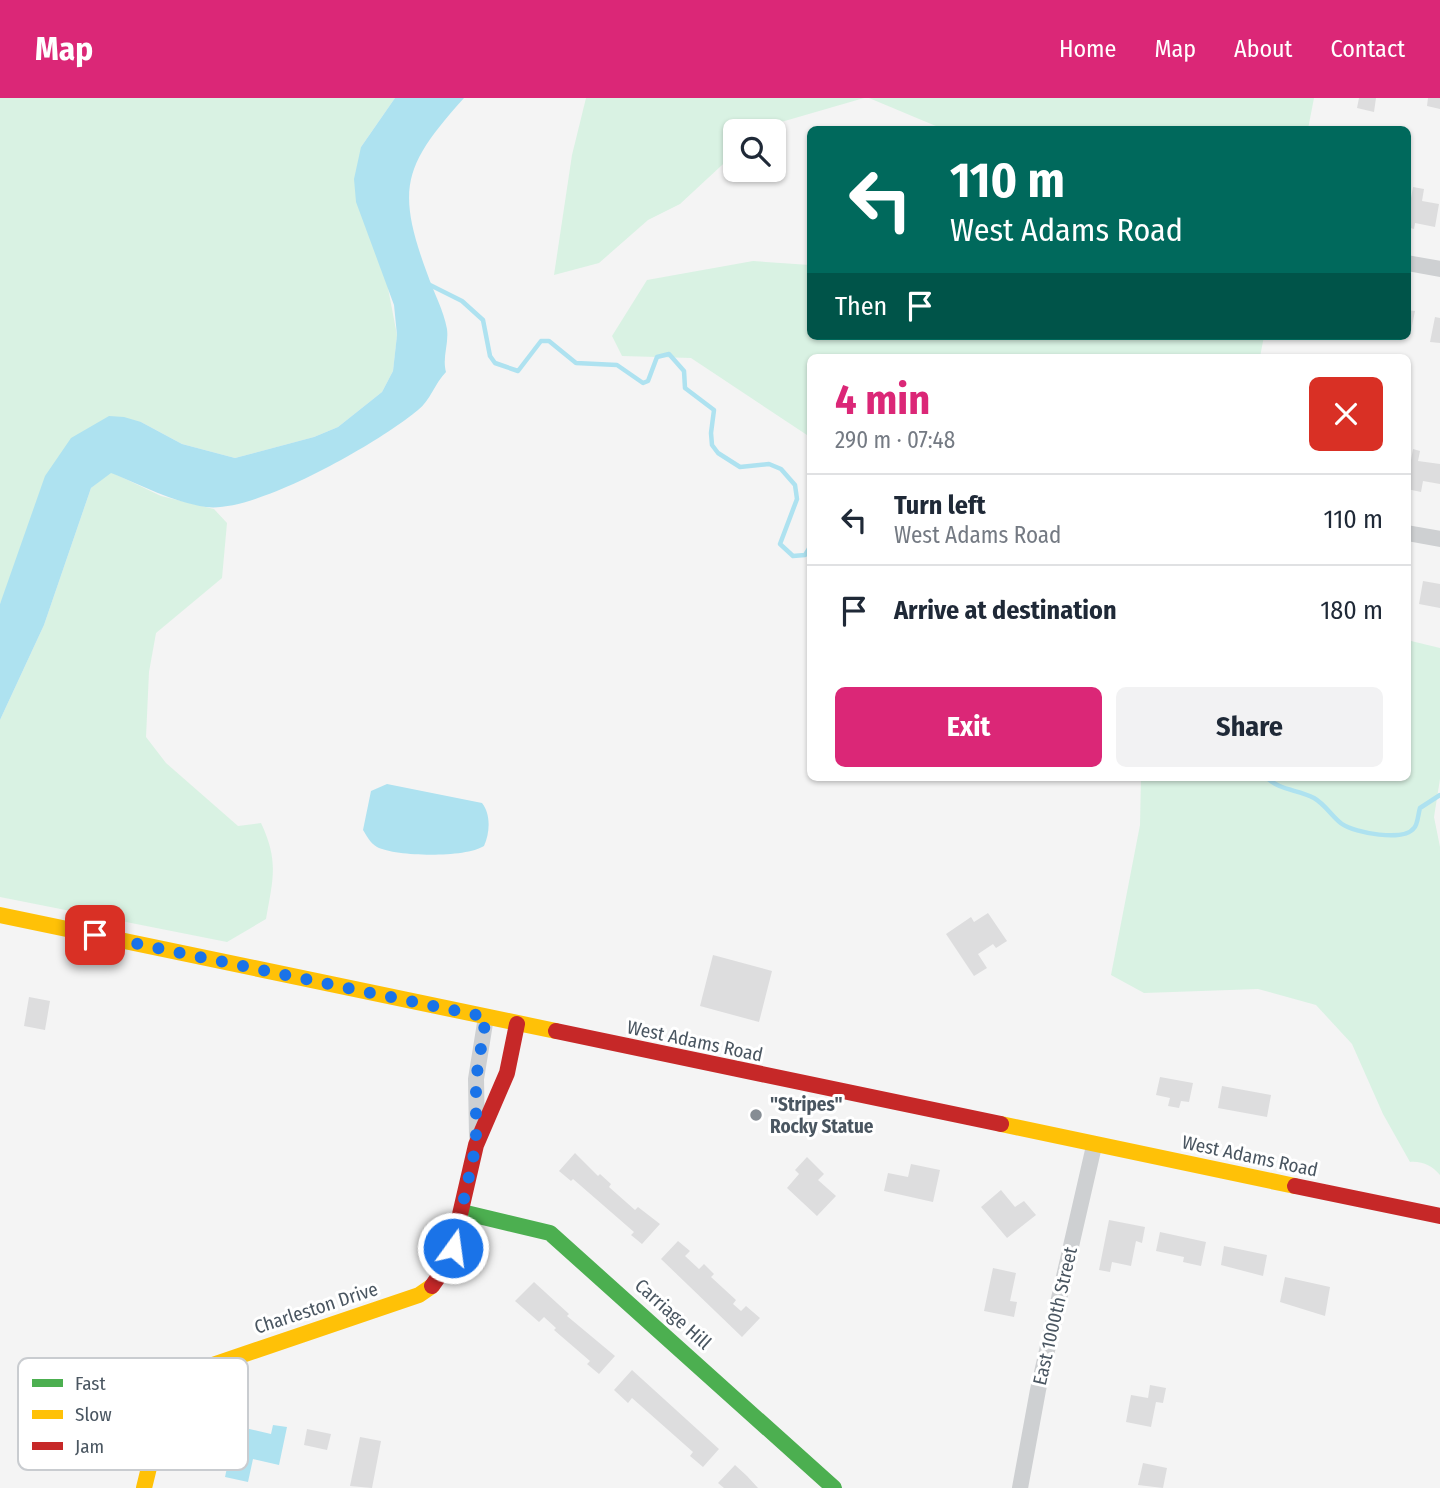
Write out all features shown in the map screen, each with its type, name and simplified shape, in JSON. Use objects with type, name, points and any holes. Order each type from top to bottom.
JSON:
[{"type":"street","points":[[1411,264],[1440,269]]},
{"type":"street","points":[[1411,534],[1440,539]]},
{"type":"street","name":"West Adams Road","points":[[0,915],[1094,1146],[1440,1216]]},
{"type":"street","name":"Charleston Drive","points":[[476,1145],[476,1079],[486,1017]]},
{"type":"street","name":"Charleston Drive","points":[[229,1358],[426,1292],[436,1283],[449,1262],[476,1145],[507,1073],[517,1024]]},
{"type":"street","name":"East 1000th Street","points":[[1020,1488],[1038,1390],[1094,1146]]},
{"type":"street","name":"Carriage Hill","points":[[462,1212],[550,1233],[834,1488]]},
{"type":"street","name":"Charleston Drive","points":[[144,1488],[148,1470]]},
{"type":"green space","points":[[0,98],[395,98],[361,147],[397,335],[393,371],[382,392],[338,427],[314,437],[235,458],[182,444],[141,422],[8,587],[0,604]]},
{"type":"green space","points":[[586,98],[864,98],[786,121],[723,119],[723,164],[680,204],[648,220],[599,263],[554,275],[572,155]]},
{"type":"green space","points":[[869,98],[1314,98],[1309,126],[936,126]]},
{"type":"green space","points":[[753,261],[807,265],[807,340],[1263,340],[1261,354],[807,354],[807,435],[691,358],[622,356],[612,336],[647,280]]},
{"type":"green space","points":[[111,472],[161,496],[214,509],[227,523],[222,578],[156,633],[149,672],[146,737],[166,763],[238,826],[261,823],[267,836],[273,870],[266,919],[227,942],[0,897],[0,720],[44,625],[91,488]]},
{"type":"green space","points":[[1411,641],[1440,648],[1440,779],[1434,817],[1440,847],[1440,1175],[1427,1165],[1410,1162],[1383,1114],[1352,1044],[1316,1005],[1258,989],[1144,993],[1111,975],[1140,825],[1141,781],[1411,781]]},
{"type":"water","points":[[395,98],[464,98],[429,141],[418,160],[411,178],[409,197],[417,243],[447,329],[446,372],[422,406],[376,440],[285,488],[254,499],[228,506],[193,505],[111,473],[91,488],[44,625],[0,720],[0,604],[45,476],[71,438],[109,416],[124,417],[141,422],[182,444],[235,458],[314,437],[338,427],[382,392],[393,371],[397,335],[394,305],[356,202],[354,179],[361,147]]},
{"type":"water","points":[[387,784],[482,803],[489,824],[484,846],[462,853],[431,855],[399,853],[377,847],[363,830],[371,791]]},
{"type":"water","points":[[273,1425],[287,1427],[279,1465],[253,1459],[248,1482],[225,1477],[227,1470],[248,1470],[248,1429],[271,1434]]},
{"type":"building","points":[[1359,98],[1376,98],[1374,112],[1357,108]]},
{"type":"building","points":[[1428,98],[1440,98],[1440,109],[1427,106]]},
{"type":"building","points":[[1413,187],[1424,189],[1422,201],[1439,204],[1435,227],[1415,223],[1414,229],[1411,228]]},
{"type":"building","points":[[1411,310],[1415,311],[1411,331]]},
{"type":"building","points":[[1435,317],[1440,318],[1440,343],[1430,342]]},
{"type":"building","points":[[1413,449],[1420,451],[1418,461],[1440,464],[1440,484],[1423,481],[1421,492],[1411,490]]},
{"type":"building","points":[[1423,581],[1440,584],[1440,608],[1419,604]]},
{"type":"building","points":[[988,913],[1007,941],[996,948],[993,944],[978,954],[987,968],[974,976],[946,934],[971,917],[974,922]]},
{"type":"building","points":[[713,955],[772,971],[759,1022],[700,1006]]},
{"type":"building","points":[[29,997],[50,1001],[45,1030],[24,1026]]},
{"type":"building","points":[[1160,1077],[1193,1083],[1189,1102],[1181,1101],[1179,1108],[1168,1106],[1170,1098],[1156,1095]]},
{"type":"building","points":[[1222,1086],[1271,1095],[1267,1117],[1218,1108]]},
{"type":"building","points":[[575,1153],[598,1176],[600,1174],[611,1184],[609,1187],[635,1210],[638,1207],[660,1224],[642,1244],[631,1235],[634,1232],[573,1179],[571,1181],[559,1171]]},
{"type":"building","points":[[807,1157],[824,1174],[818,1180],[836,1196],[817,1216],[787,1188],[799,1174],[795,1170]]},
{"type":"building","points":[[911,1164],[940,1170],[933,1202],[884,1191],[888,1173],[908,1177]]},
{"type":"building","points":[[1001,1190],[1015,1207],[1024,1201],[1036,1215],[1007,1238],[981,1207]]},
{"type":"building","points":[[1109,1220],[1145,1227],[1142,1243],[1136,1241],[1131,1266],[1112,1262],[1110,1272],[1099,1270]]},
{"type":"building","points":[[1160,1232],[1206,1242],[1201,1266],[1183,1262],[1184,1257],[1156,1251]]},
{"type":"building","points":[[678,1241],[690,1251],[685,1256],[699,1269],[704,1264],[714,1274],[711,1277],[736,1300],[733,1304],[741,1311],[746,1306],[760,1318],[742,1337],[661,1259]]},
{"type":"building","points":[[1224,1246],[1267,1255],[1263,1276],[1221,1265]]},
{"type":"building","points":[[993,1268],[1016,1273],[1010,1301],[1017,1302],[1014,1317],[984,1311]]},
{"type":"building","points":[[1285,1277],[1330,1287],[1325,1316],[1280,1302]]},
{"type":"building","points":[[534,1282],[569,1314],[567,1316],[615,1356],[599,1374],[587,1364],[590,1361],[554,1330],[556,1328],[544,1317],[539,1322],[515,1301]]},
{"type":"building","points":[[632,1370],[719,1449],[703,1467],[690,1456],[693,1452],[632,1398],[628,1403],[614,1390]]},
{"type":"building","points":[[1150,1385],[1166,1388],[1163,1403],[1156,1402],[1151,1427],[1126,1422],[1131,1395],[1148,1398]]},
{"type":"building","points":[[307,1429],[331,1434],[327,1450],[304,1445]]},
{"type":"building","points":[[360,1437],[381,1441],[372,1488],[350,1486]]},
{"type":"building","points":[[1143,1463],[1167,1468],[1163,1488],[1138,1485]]},
{"type":"building","points":[[735,1465],[758,1488],[724,1488],[718,1483]]},
{"type":"waterway","points":[[428,284],[462,301],[483,320],[490,356],[495,363],[518,371],[541,341],[549,341],[576,363],[617,365],[643,383],[648,381],[657,357],[669,354],[684,371],[685,388],[714,410],[712,445],[718,453],[740,467],[769,464],[781,469],[795,485],[797,499],[780,544],[793,556],[805,555],[807,552]]},
{"type":"waterway","points":[[1270,781],[1314,798],[1348,827],[1379,835],[1409,832],[1415,826],[1420,808],[1440,795]]},
{"type":"traffic: fast","points":[[462,1212],[550,1233],[834,1488]]},
{"type":"traffic: slow","points":[[0,915],[556,1031]]},
{"type":"traffic: slow","points":[[1001,1124],[1295,1186]]},
{"type":"traffic: slow","points":[[233,1358],[419,1295],[432,1286]]},
{"type":"traffic: slow","points":[[144,1488],[148,1470]]},
{"type":"traffic: jam","points":[[432,1286],[449,1262],[476,1145],[507,1073],[517,1024]]},
{"type":"traffic: jam","points":[[556,1031],[1001,1124]]},
{"type":"traffic: jam","points":[[1295,1186],[1440,1216]]},
{"type":"place","name":"\"Stripes\" Rocky Statue","points":[[756,1115]]},
{"type":"route","points":[[95,935],[486,1017],[477,1064],[476,1145],[453,1248]]}]
